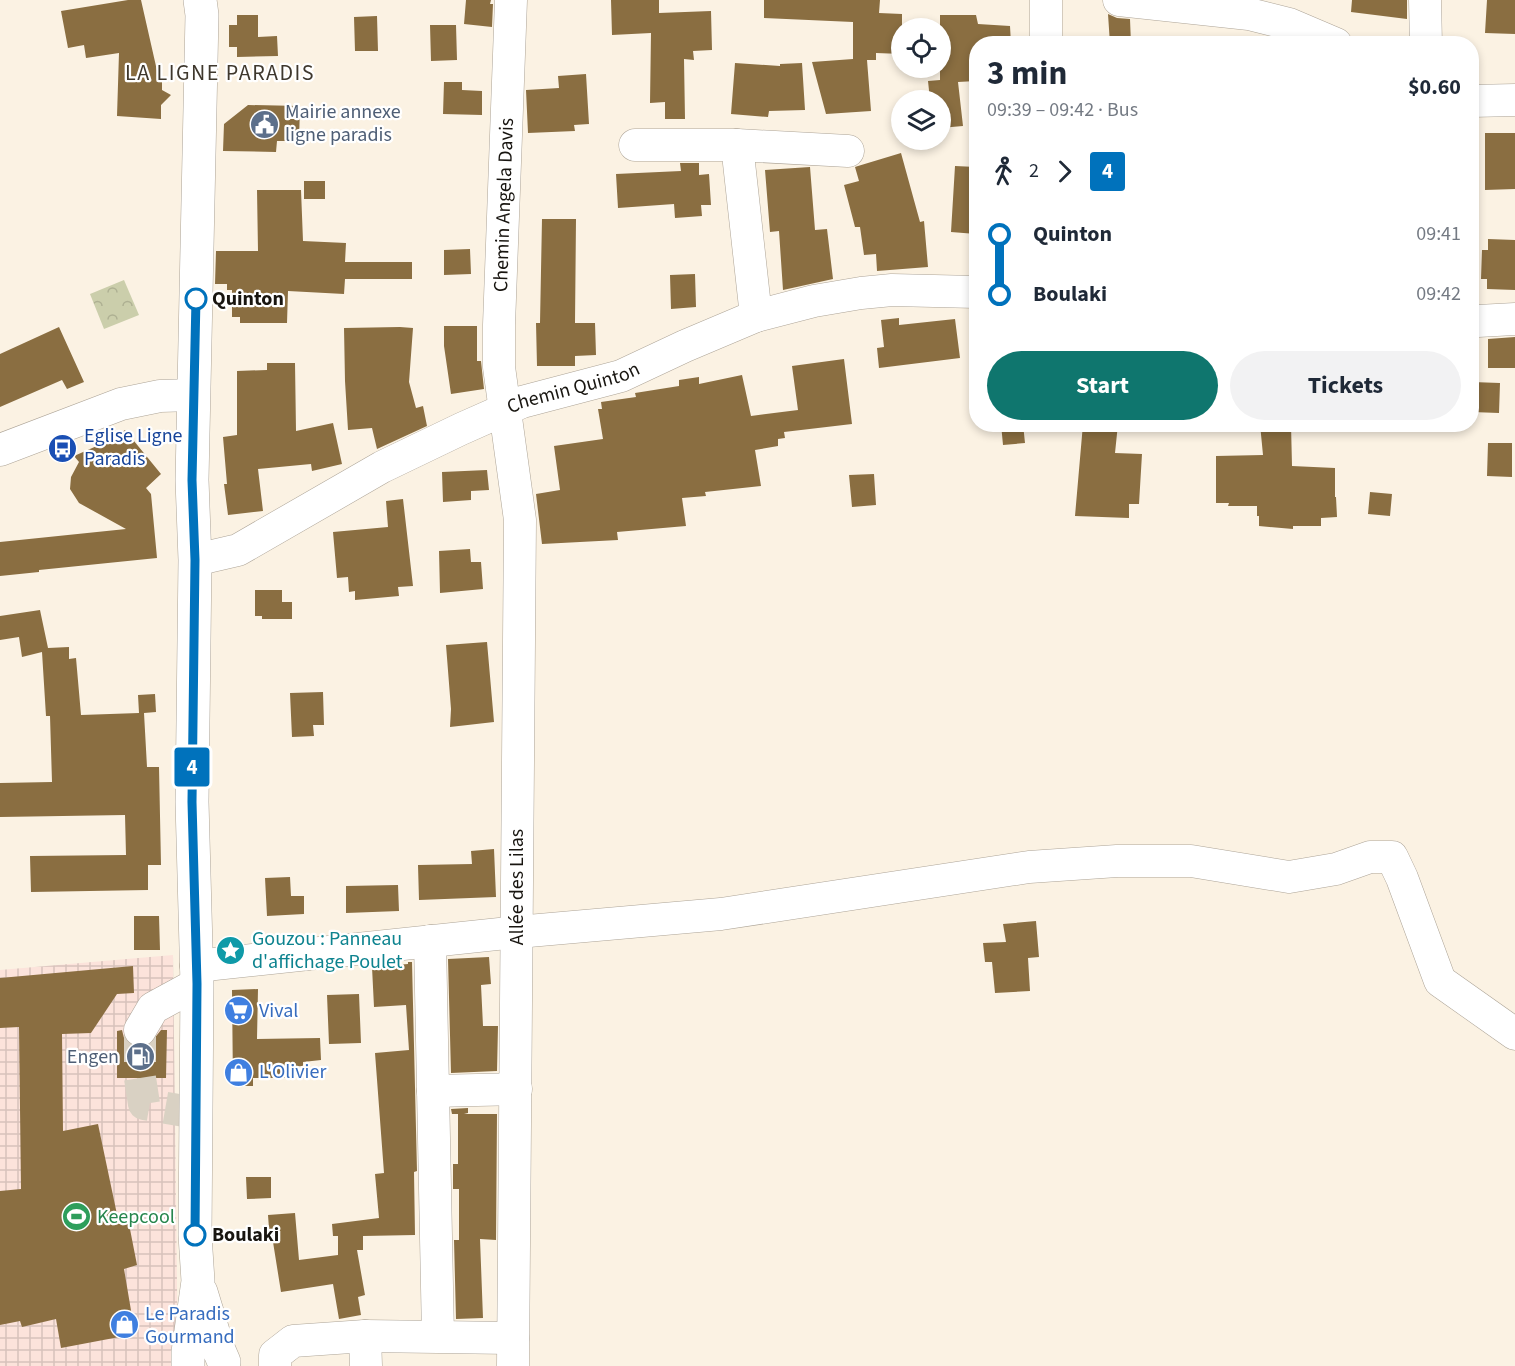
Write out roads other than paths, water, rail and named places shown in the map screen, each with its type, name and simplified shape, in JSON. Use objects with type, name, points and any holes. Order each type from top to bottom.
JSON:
[{"type":"main road","points":[[200,0],[202,15],[201,139],[192,480],[195,560],[192,802],[197,975],[195,1235],[198,1281],[188,1353],[190,1366],[209,1360],[228,1364]]},
{"type":"main road","points":[[198,1281],[215,1337],[228,1364]]},
{"type":"street","name":"Chemin Angela Davis","points":[[505,410],[500,367],[499,325],[511,0]]},
{"type":"street","points":[[1046,0],[1046,36]]},
{"type":"street","points":[[1119,0],[1249,14],[1289,24],[1317,36]]},
{"type":"street","points":[[1425,0],[1426,36]]},
{"type":"street","points":[[1479,101],[1515,100]]},
{"type":"street","points":[[737,145],[756,316]]},
{"type":"street","points":[[635,146],[737,145],[848,151]]},
{"type":"street","name":"Chemin Quinton","points":[[195,560],[238,550],[382,466],[522,402],[621,376],[756,316],[814,301],[861,293],[892,290],[969,292]]},
{"type":"street","points":[[1479,321],[1515,319]]},
{"type":"street","points":[[0,450],[121,404],[160,396],[193,395]]},
{"type":"street","name":"Allée des Lilas","points":[[505,410],[520,520],[513,1352]]},
{"type":"street","points":[[140,1030],[153,1008],[197,975],[430,941],[721,914],[1029,867],[1117,861],[1191,861],[1289,877],[1336,869],[1370,857],[1392,857],[1440,981],[1515,1034]]},
{"type":"street","points":[[430,941],[438,1336]]},
{"type":"street","points":[[433,1091],[516,1089]]},
{"type":"street","points":[[275,1366],[275,1355],[293,1341],[365,1351],[438,1336],[513,1352]]},
{"type":"tunnel","points":[[140,1030],[140,1078],[144,1104],[196,1113]]},
{"type":"place","name":"Mairie annexe ligne paradis","points":[[264,124]]},
{"type":"place","name":"Quinton","points":[[196,299]]},
{"type":"place","name":"Eglise Ligne Paradis","points":[[63,448]]},
{"type":"place","name":"Gouzou : Panneau d'affichage Poulet","points":[[231,950]]},
{"type":"place","name":"Vival","points":[[238,1011]]},
{"type":"place","name":"Engen","points":[[140,1057]]},
{"type":"place","name":"L'Olivier","points":[[238,1072]]},
{"type":"place","name":"Keepcool","points":[[76,1217]]},
{"type":"place","name":"Boulaki","points":[[195,1235]]},
{"type":"place","name":"Le Paradis Gourmand","points":[[124,1325]]},
{"type":"district","name":"LA LIGNE PARADIS","points":[[220,73]]}]
